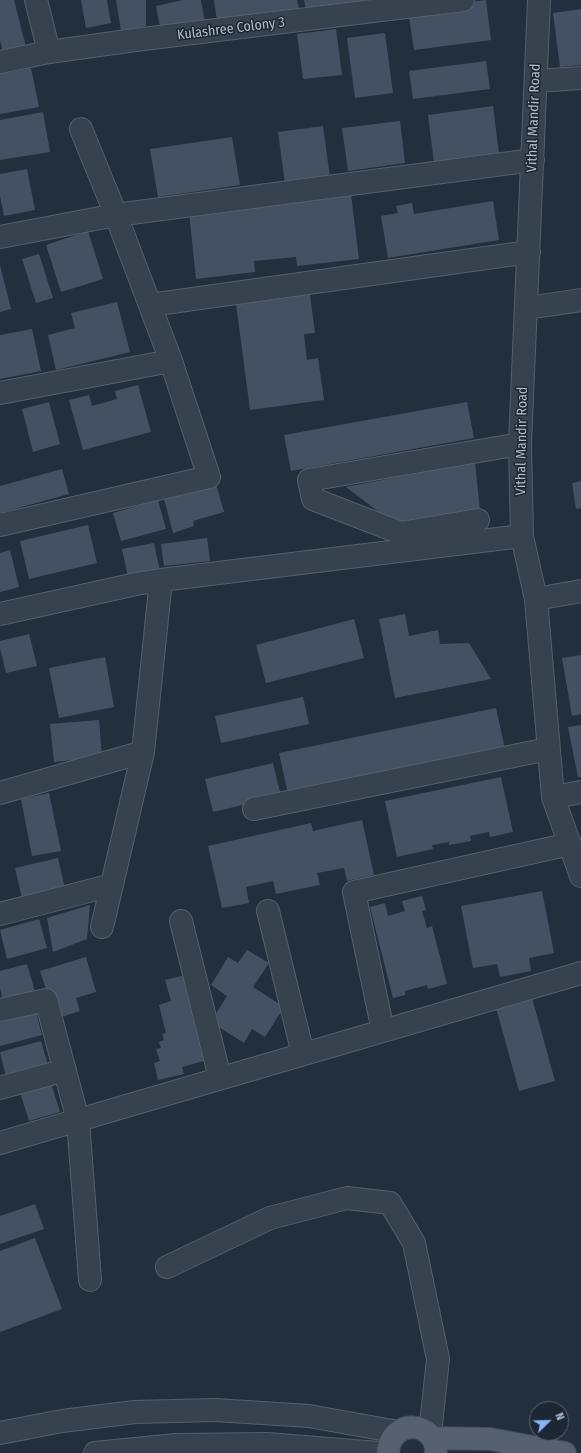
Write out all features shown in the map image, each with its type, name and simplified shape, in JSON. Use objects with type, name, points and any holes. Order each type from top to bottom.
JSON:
[{"type":"main road","points":[[388,1453],[390,1442],[398,1432],[406,1428],[414,1427],[433,1442],[490,1439],[565,1453]]},
{"type":"street","points":[[36,0],[49,52]]},
{"type":"street","name":"Kulashree Colony 3","points":[[0,62],[49,52],[463,0]]},
{"type":"street","name":"Vithal Mandir Road","points":[[539,0],[520,444],[522,536],[536,599],[553,797],[581,876]]},
{"type":"street","points":[[536,82],[581,78]]},
{"type":"street","points":[[0,525],[209,477],[171,361],[116,215],[80,129]]},
{"type":"street","points":[[0,237],[116,215],[533,160]]},
{"type":"street","points":[[150,306],[529,252]]},
{"type":"street","points":[[527,308],[581,300]]},
{"type":"street","points":[[0,393],[171,361]]},
{"type":"street","points":[[478,520],[400,533],[313,499],[309,480],[520,444]]},
{"type":"street","points":[[0,614],[136,584],[161,580],[522,536]]},
{"type":"street","points":[[102,927],[143,752],[161,580]]},
{"type":"street","points":[[536,599],[581,590]]},
{"type":"street","points":[[254,809],[548,749]]},
{"type":"street","points":[[0,793],[143,752]]},
{"type":"street","points":[[553,797],[581,792]]},
{"type":"street","points":[[383,1030],[354,892],[570,844]]},
{"type":"street","points":[[0,914],[112,885]]},
{"type":"street","points":[[268,911],[303,1054]]},
{"type":"street","points":[[181,921],[220,1078]]},
{"type":"street","points":[[0,1143],[581,973]]},
{"type":"street","points":[[0,1010],[46,1000],[78,1120],[90,1280]]},
{"type":"street","points":[[0,1088],[65,1070]]},
{"type":"street","points":[[167,1267],[270,1218],[347,1198],[390,1203],[414,1243],[438,1358],[433,1442]]},
{"type":"street","points":[[0,1433],[62,1421],[135,1412],[215,1410],[309,1416],[398,1432]]},
{"type":"street","points":[[95,1453],[176,1445],[267,1444],[378,1453]]},
{"type":"building","points":[[0,0],[14,0],[27,51],[4,56],[0,40]]},
{"type":"building","points":[[81,0],[107,0],[111,23],[86,28]]},
{"type":"building","points":[[116,0],[146,0],[146,26],[121,31]]},
{"type":"building","points":[[183,0],[201,0],[205,22],[161,32],[156,6]]},
{"type":"building","points":[[214,0],[297,0],[299,8],[217,21]]},
{"type":"building","points":[[304,0],[369,0],[369,1],[306,10]]},
{"type":"building","points":[[486,0],[491,40],[414,50],[408,10]]},
{"type":"building","points":[[581,9],[581,65],[560,67],[553,13]]},
{"type":"building","points":[[336,29],[342,75],[303,79],[297,34]]},
{"type":"building","points":[[385,33],[393,93],[355,98],[347,38]]},
{"type":"building","points":[[486,61],[490,89],[413,99],[409,71]]},
{"type":"building","points":[[31,68],[39,107],[0,114],[0,74]]},
{"type":"building","points":[[493,106],[499,154],[434,163],[428,115]]},
{"type":"building","points":[[43,112],[50,152],[0,160],[0,120]]},
{"type":"building","points":[[400,121],[405,163],[348,171],[342,128]]},
{"type":"building","points":[[323,126],[330,178],[285,184],[278,132]]},
{"type":"building","points":[[232,137],[240,185],[158,197],[150,149]]},
{"type":"building","points":[[27,169],[35,210],[4,216],[0,196],[0,174]]},
{"type":"building","points":[[351,194],[359,259],[297,266],[296,257],[254,261],[255,272],[196,279],[189,212]]},
{"type":"building","points":[[493,201],[499,240],[388,258],[381,216],[398,213],[396,206],[412,203],[414,214]]},
{"type":"building","points":[[88,231],[103,279],[61,292],[46,245]]},
{"type":"building","points":[[39,254],[53,298],[36,303],[22,259]]},
{"type":"building","points":[[0,265],[11,309],[0,312]]},
{"type":"building","points":[[309,287],[315,333],[304,334],[307,360],[318,358],[324,400],[250,410],[235,296]]},
{"type":"building","points":[[117,302],[130,352],[56,370],[48,335],[75,328],[71,313]]},
{"type":"building","points":[[32,329],[41,371],[0,379],[0,335]]},
{"type":"building","points":[[138,385],[151,432],[83,450],[69,400],[89,395],[92,406],[117,399],[115,391]]},
{"type":"building","points":[[49,402],[60,444],[33,452],[22,409]]},
{"type":"building","points":[[467,402],[474,438],[291,471],[284,435]]},
{"type":"building","points":[[475,462],[480,511],[396,525],[346,487]]},
{"type":"building","points":[[62,469],[69,494],[0,513],[0,486]]},
{"type":"building","points":[[581,481],[581,508],[576,509],[572,483]]},
{"type":"building","points":[[216,484],[224,512],[193,521],[194,526],[173,533],[164,499]]},
{"type":"building","points":[[158,500],[166,529],[121,541],[113,513]]},
{"type":"building","points":[[88,525],[97,563],[29,579],[20,541]]},
{"type":"building","points":[[207,538],[210,561],[164,566],[161,544]]},
{"type":"building","points":[[154,543],[160,571],[128,577],[122,549]]},
{"type":"building","points":[[10,550],[19,587],[0,592],[0,553]]},
{"type":"building","points":[[405,614],[409,636],[438,630],[440,644],[469,643],[491,679],[395,698],[379,619]]},
{"type":"building","points":[[354,619],[364,658],[266,683],[256,645]]},
{"type":"building","points":[[29,634],[37,666],[6,673],[0,648],[0,641]]},
{"type":"building","points":[[581,655],[581,714],[572,716],[562,658]]},
{"type":"building","points":[[105,657],[114,707],[59,718],[49,668]]},
{"type":"building","points":[[303,697],[309,724],[221,743],[215,716]]},
{"type":"building","points":[[496,708],[505,749],[288,794],[279,753]]},
{"type":"building","points":[[99,720],[102,757],[54,762],[50,724]]},
{"type":"building","points":[[581,725],[581,777],[578,777],[568,727]]},
{"type":"building","points":[[273,763],[281,796],[213,812],[205,779]]},
{"type":"building","points":[[501,777],[513,832],[490,837],[489,832],[470,836],[471,841],[449,845],[449,842],[432,845],[433,849],[397,857],[385,801]]},
{"type":"building","points":[[49,793],[61,851],[32,856],[21,799]]},
{"type":"building","points":[[362,820],[374,875],[347,881],[344,868],[317,873],[320,885],[276,894],[273,881],[246,887],[249,903],[222,908],[208,846],[311,823],[313,831]]},
{"type":"building","points":[[58,858],[65,889],[22,898],[15,868]]},
{"type":"building","points":[[542,891],[554,953],[529,958],[531,971],[500,977],[497,964],[473,968],[461,906]]},
{"type":"building","points":[[422,896],[426,910],[422,911],[427,928],[432,926],[447,984],[428,989],[427,985],[405,991],[405,995],[393,998],[370,907],[385,903],[388,916],[405,911],[402,901]]},
{"type":"building","points":[[90,905],[87,939],[53,952],[47,918]]},
{"type":"building","points":[[39,919],[47,948],[7,959],[0,930]]},
{"type":"building","points":[[247,950],[269,963],[253,987],[284,1007],[265,1037],[252,1029],[244,1043],[211,1022],[227,996],[211,985],[228,957],[238,963]]},
{"type":"building","points":[[86,957],[96,992],[76,998],[80,1011],[55,1019],[40,971]]},
{"type":"building","points":[[27,964],[35,992],[3,1000],[0,988],[0,971]]},
{"type":"building","points":[[185,975],[207,1060],[182,1067],[184,1074],[158,1080],[154,1063],[160,1061],[156,1049],[161,1048],[159,1042],[164,1040],[162,1034],[166,1033],[159,1005],[171,1001],[165,980]]},
{"type":"building","points":[[531,994],[555,1081],[519,1091],[495,1004]]},
{"type":"building","points":[[36,1012],[42,1035],[0,1046],[0,1022]]},
{"type":"building","points":[[41,1041],[48,1065],[6,1077],[0,1052]]},
{"type":"building","points":[[51,1083],[60,1112],[29,1121],[20,1092]]},
{"type":"building","points":[[35,1204],[44,1229],[0,1244],[0,1216]]},
{"type":"building","points":[[35,1238],[62,1309],[0,1332],[0,1251]]}]
